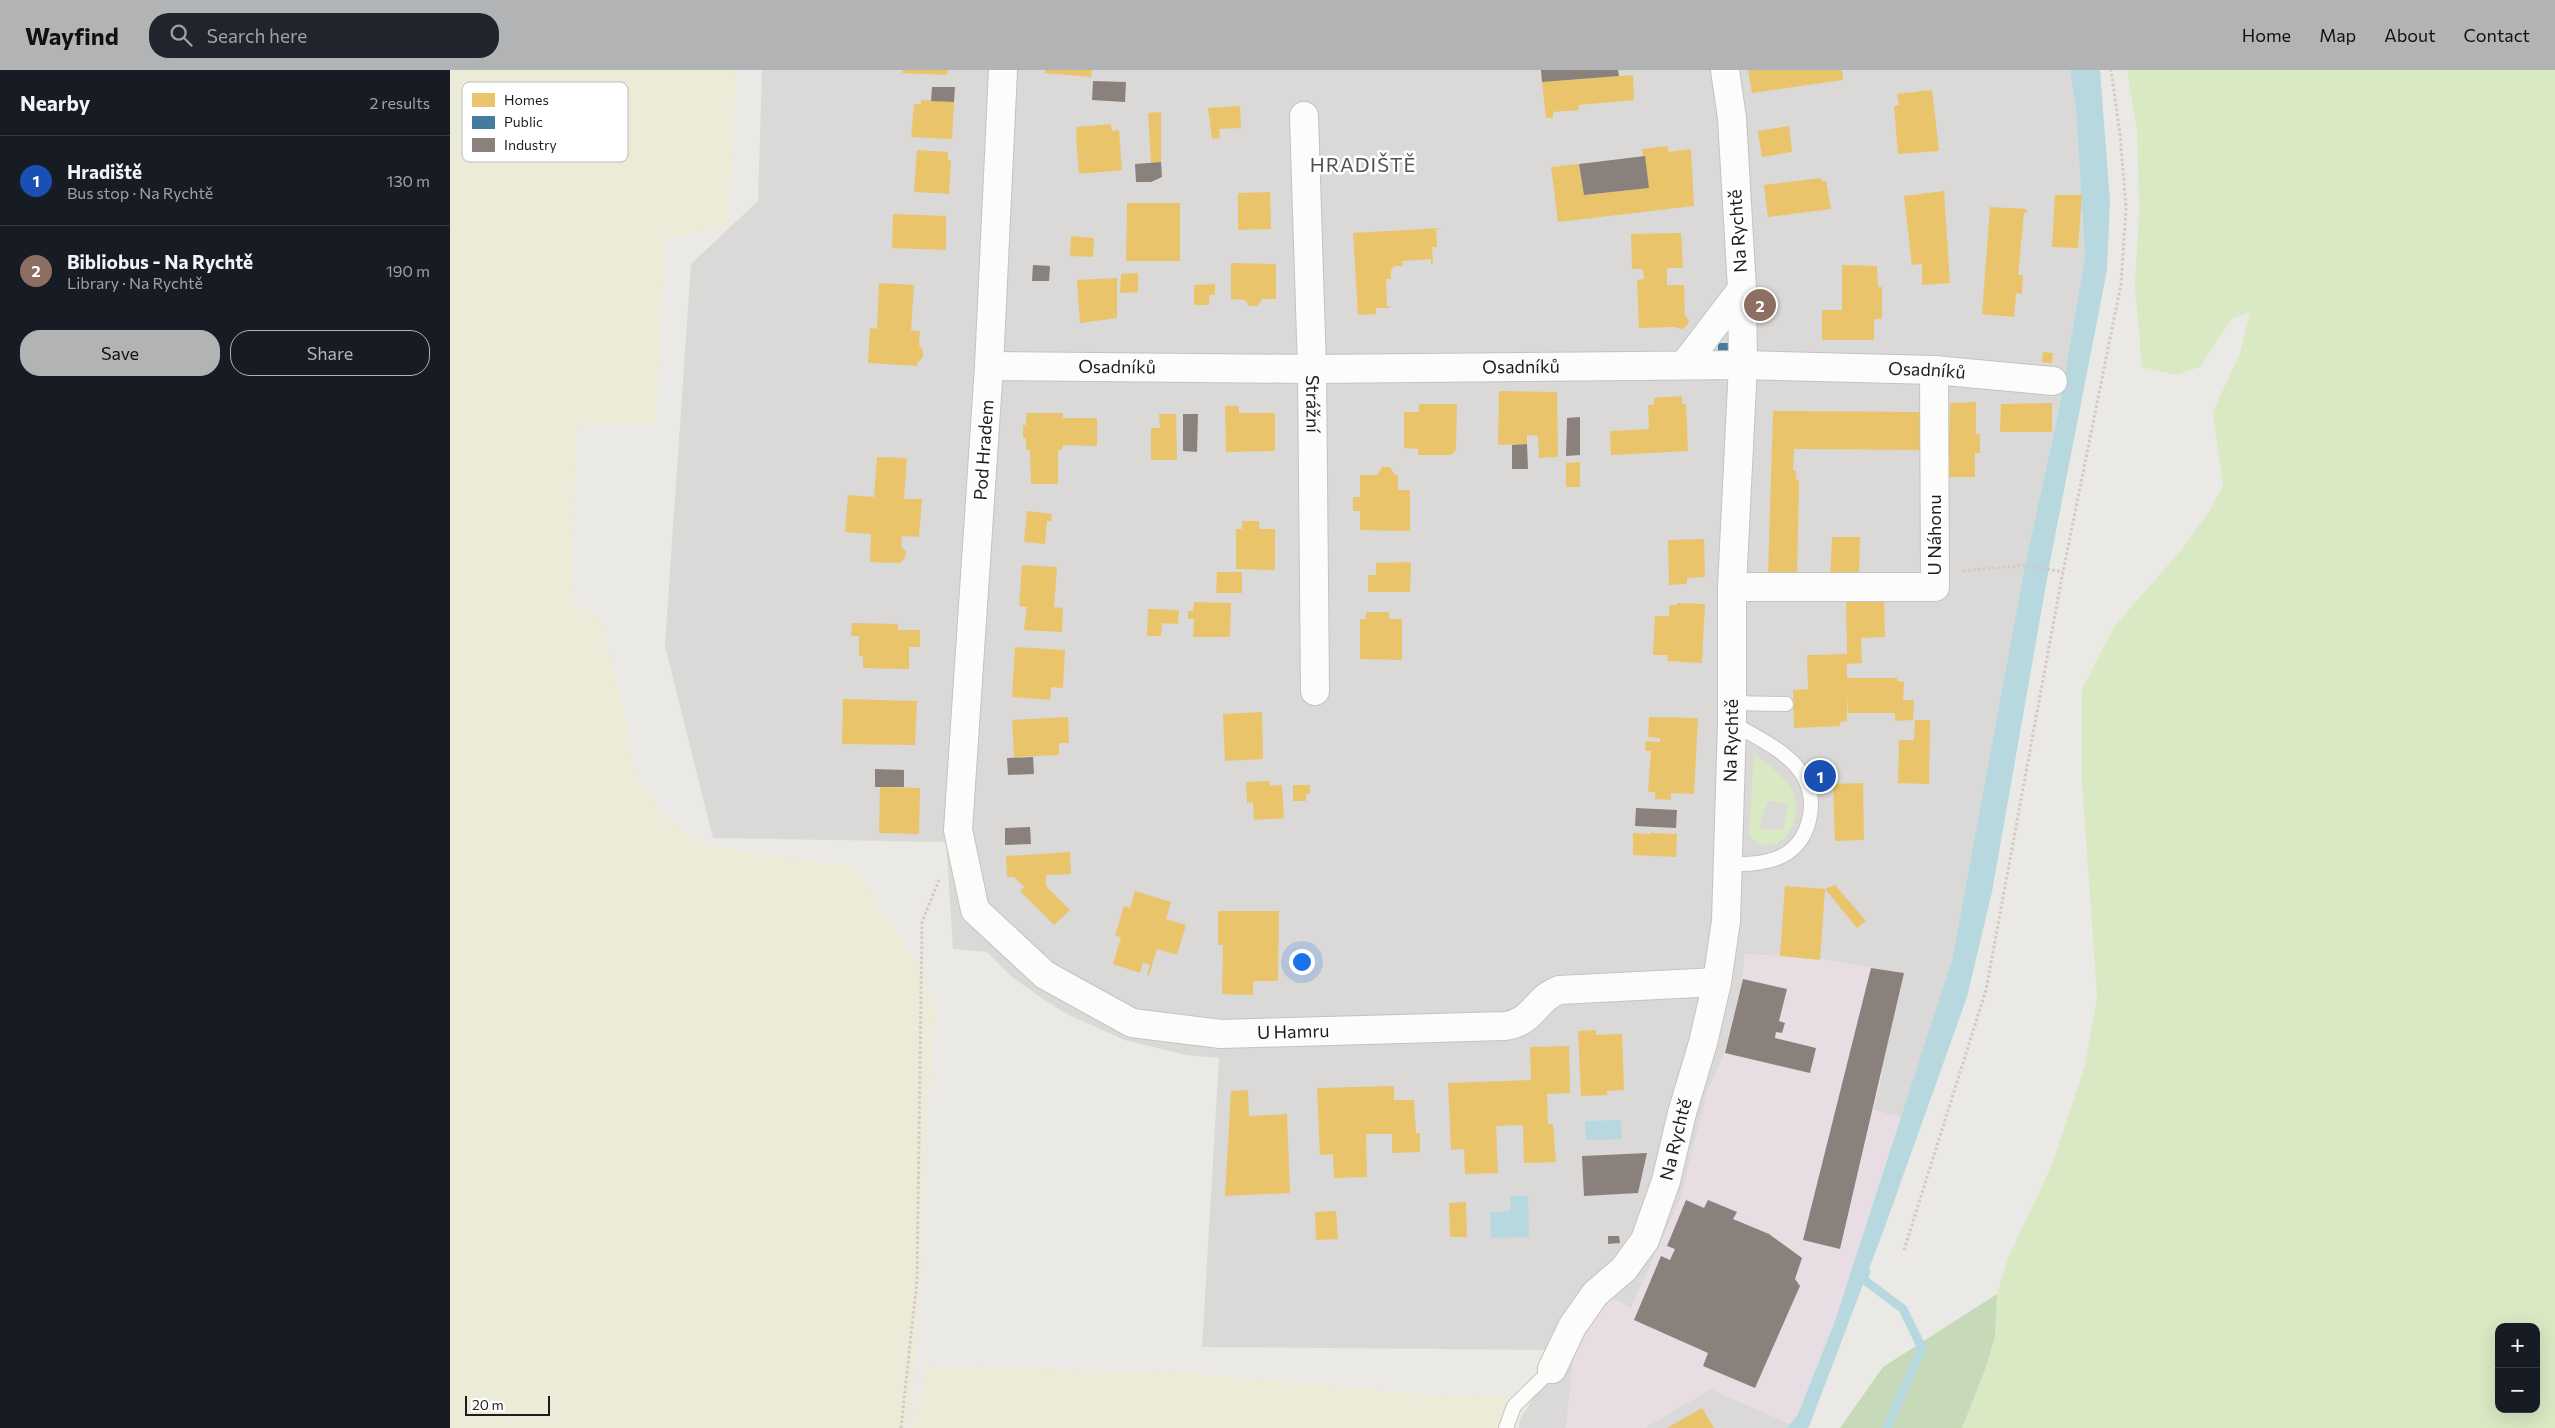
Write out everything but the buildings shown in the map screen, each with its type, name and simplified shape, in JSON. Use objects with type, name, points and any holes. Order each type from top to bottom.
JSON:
[{"type":"street","name":"Pod Hradem","points":[[958,830],[989,366],[1002,70]]},
{"type":"street","name":"Na Rychtě","points":[[1552,1369],[1572,1327],[1595,1294],[1624,1269],[1644,1240],[1666,1180],[1682,1113],[1703,1044],[1717,982],[1726,921],[1732,713],[1732,587],[1743,365],[1742,289],[1732,118],[1725,70]]},
{"type":"street","name":"Strážní","points":[[1304,116],[1312,369],[1315,691]]},
{"type":"street","points":[[1684,365],[1742,289]]},
{"type":"street","name":"Osadníků","points":[[989,366],[1312,369],[1743,365],[1934,370],[2053,381]]},
{"type":"street","name":"U Náhonu","points":[[1732,587],[1935,587],[1934,370]]},
{"type":"street","name":"U Hamru","points":[[958,830],[975,910],[1045,975],[1132,1023],[1221,1034],[1505,1026],[1524,1020],[1549,994],[1559,990],[1717,982]]},
{"type":"lane","points":[[1732,713],[1786,704]]},
{"type":"lane","points":[[1729,865],[1755,863],[1781,856],[1795,846],[1805,831],[1812,804],[1804,779],[1790,761],[1732,713]]},
{"type":"lane","points":[[1506,1428],[1514,1406],[1552,1369]]},
{"type":"path","points":[[1904,1250],[1986,990],[2063,572],[2121,284],[2126,208],[2120,134],[2111,70]]},
{"type":"path","points":[[1935,574],[2025,565],[2063,572]]},
{"type":"path","points":[[901,1428],[917,1280],[922,922],[940,876]]},
{"type":"shaded area","points":[[762,70],[2070,70],[2076,110],[2085,257],[2058,414],[2025,565],[1952,960],[1902,1118],[1873,1110],[1904,973],[1820,959],[1745,954],[1743,979],[1725,1053],[1708,1090],[1680,1200],[1631,1308],[1576,1339],[1566,1428],[1519,1428],[1520,1419],[1543,1383],[1556,1350],[1202,1347],[1219,1058],[1187,1055],[1124,1040],[1065,1013],[1011,976],[987,952],[953,949],[946,842],[713,838],[665,645],[691,264],[758,201]]},
{"type":"shaded area","points":[[1745,954],[1820,959],[1904,973],[1880,1072],[1882,1074],[1873,1110],[1902,1118],[1835,1321],[1798,1414],[1790,1424],[1711,1389],[1644,1428],[1566,1428],[1576,1339],[1582,1326],[1611,1297],[1631,1308],[1680,1200],[1708,1090],[1725,1053],[1743,979]]},
{"type":"shaded area","points":[[1711,1389],[1790,1424],[1787,1428],[1644,1428]]},
{"type":"green space","points":[[450,70],[736,70],[733,157],[726,227],[665,238],[656,425],[577,425],[571,599],[600,620],[627,724],[633,767],[658,810],[681,831],[715,847],[855,867],[914,959],[936,1001],[926,1144],[917,1350],[907,1428],[450,1428]]},
{"type":"green space","points":[[2127,70],[2555,70],[2555,1428],[1962,1428],[1985,1370],[1995,1337],[1997,1294],[2008,1258],[2052,1165],[2085,1066],[2097,996],[2082,783],[2082,689],[2114,627],[2182,549],[2209,512],[2223,486],[2213,412],[2240,353],[2250,312],[2231,319],[2200,367],[2175,375],[2142,367],[2135,287],[2139,210],[2137,131]]},
{"type":"green space","points":[[1754,753],[1787,783],[1794,795],[1796,806],[1791,828],[1778,843],[1769,845],[1759,843],[1749,836]],"holes":[[[1768,801],[1788,804],[1783,830],[1759,829]]]},
{"type":"green space","points":[[1997,1294],[1995,1337],[1985,1370],[1962,1428],[1840,1428],[1883,1367]]},
{"type":"green space","points":[[927,1366],[1189,1373],[1434,1395],[1508,1396],[1502,1428],[911,1428]]},
{"type":"water","points":[[2070,70],[2100,70],[2110,201],[2107,270],[2050,562],[1992,892],[1967,997],[1883,1232],[1810,1424],[1808,1428],[1787,1428],[1798,1414],[1835,1321],[1952,960],[2025,565],[2058,414],[2085,257],[2076,110]]},
{"type":"water","points":[[1621,1120],[1622,1139],[1586,1140],[1585,1121]]},
{"type":"water","points":[[1510,1196],[1528,1196],[1529,1237],[1491,1238],[1490,1212],[1511,1211]]},
{"type":"waterway","points":[[1866,1271],[1863,1279],[1903,1309],[1922,1348],[1887,1428]]},
{"type":"place","name":"Bibliobus - Na Rychtě","points":[[1760,305]]},
{"type":"place","name":"Hradiště","points":[[1820,776]]},
{"type":"district","name":"HRADIŠTĚ","points":[[1363,165]]}]
